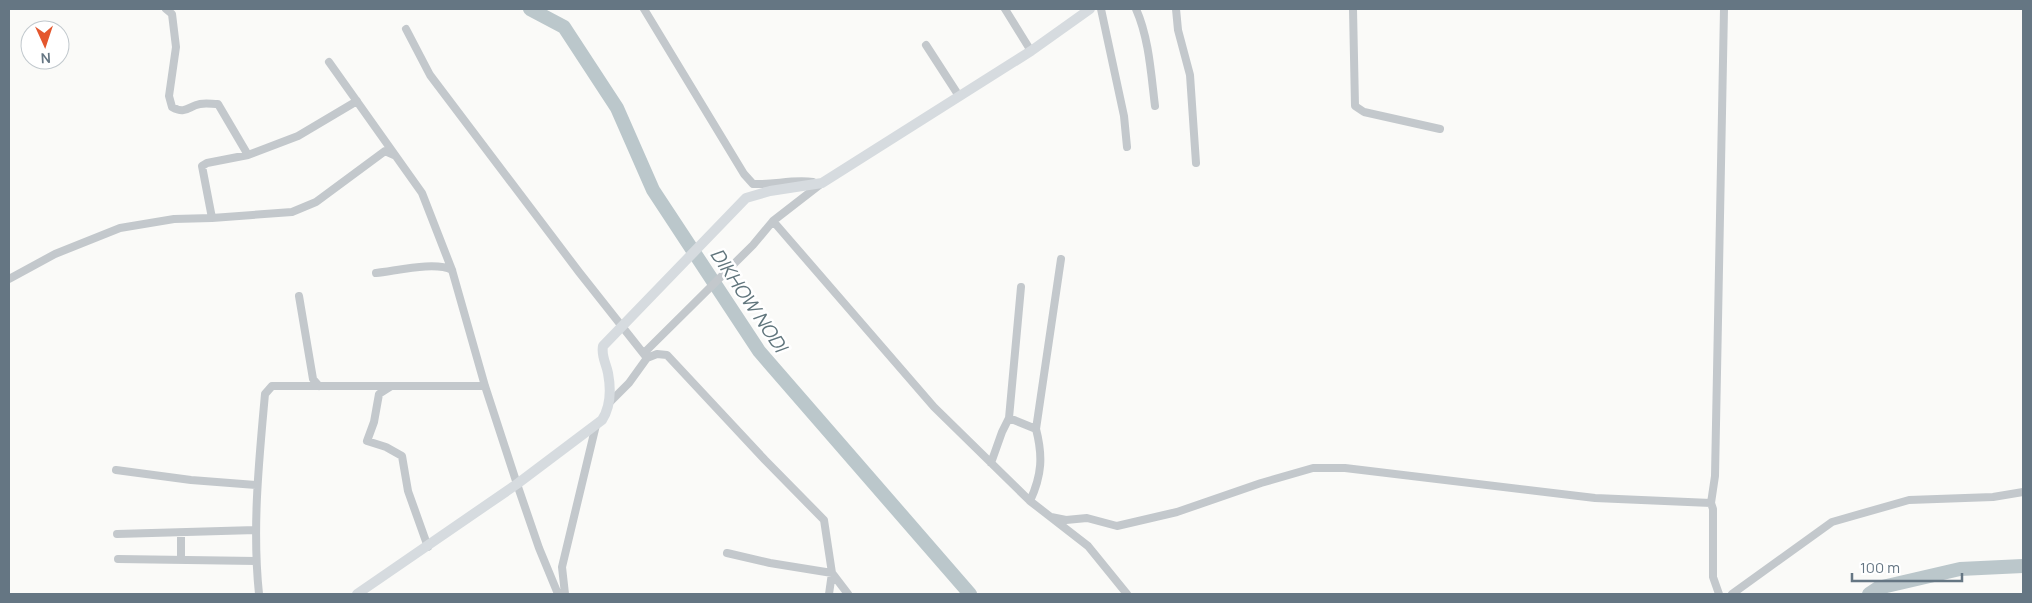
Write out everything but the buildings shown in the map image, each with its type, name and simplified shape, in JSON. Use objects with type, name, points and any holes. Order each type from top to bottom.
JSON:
[{"type":"main road","points":[[357,594],[517,484],[602,420],[610,402],[608,372],[602,351],[605,342],[746,198],[770,191],[822,184],[1031,51],[1090,9]]},
{"type":"street","points":[[166,9],[172,14],[176,47],[169,96],[172,107],[179,111],[199,104],[218,104],[248,155]]},
{"type":"street","points":[[644,9],[744,174],[753,184],[772,185],[798,180],[822,184]]},
{"type":"street","points":[[1005,9],[1031,51]]},
{"type":"street","points":[[1101,9],[1124,116],[1127,147]]},
{"type":"street","points":[[1136,9],[1140,18],[1146,47],[1156,106]]},
{"type":"street","points":[[1176,9],[1178,30],[1190,75],[1196,163]]},
{"type":"street","points":[[1353,9],[1355,106],[1364,112],[1440,129]]},
{"type":"street","points":[[1719,594],[1713,577],[1713,509],[1711,503],[1715,476],[1724,9]]},
{"type":"street","points":[[406,29],[430,74],[579,272],[646,355]]},
{"type":"street","points":[[926,45],[958,96]]},
{"type":"street","points":[[330,62],[422,193],[452,270],[485,386],[517,484],[539,548],[558,594]]},
{"type":"street","points":[[212,218],[202,166],[207,163],[248,155],[298,136],[357,100]]},
{"type":"street","points":[[9,279],[55,254],[120,228],[174,219],[292,212],[316,202],[385,151],[394,155]]},
{"type":"street","points":[[610,402],[629,383],[650,346],[753,245],[773,221],[822,184]]},
{"type":"street","points":[[773,221],[934,407],[1030,501],[1088,546],[1127,594]]},
{"type":"street","points":[[1030,501],[1038,484],[1041,450],[1036,429],[1061,259]]},
{"type":"street","points":[[376,273],[434,266],[445,266],[452,270]]},
{"type":"street","points":[[992,463],[1002,432],[1009,418],[1021,287]]},
{"type":"street","points":[[299,296],[313,379],[319,386]]},
{"type":"street","points":[[646,355],[667,355],[824,520],[832,573],[829,594]]},
{"type":"street","points":[[259,594],[256,561],[256,485],[265,394],[272,386],[485,386]]},
{"type":"street","points":[[390,387],[379,394],[374,422],[367,441],[386,447],[402,456],[408,491],[428,547]]},
{"type":"street","points":[[1009,418],[1036,429]]},
{"type":"street","points":[[565,594],[562,566],[596,425]]},
{"type":"street","points":[[1051,517],[1066,520],[1087,518],[1117,526],[1177,512],[1261,483],[1313,468],[1345,468],[1595,498],[1711,503]]},
{"type":"street","points":[[116,470],[191,480],[256,485]]},
{"type":"street","points":[[1732,594],[1832,522],[1909,500],[1993,497],[2023,492]]},
{"type":"street","points":[[117,534],[256,530]]},
{"type":"street","points":[[181,532],[181,560]]},
{"type":"street","points":[[727,553],[770,563],[832,573],[848,594]]},
{"type":"street","points":[[118,559],[256,561]]},
{"type":"waterway","name":"DIKHOW NODI","points":[[530,9],[564,27],[617,108],[653,190],[759,351],[970,594]]},
{"type":"waterway","name":"DIKHOW NODI","points":[[1869,594],[1878,588],[1960,569],[2023,566]]}]
